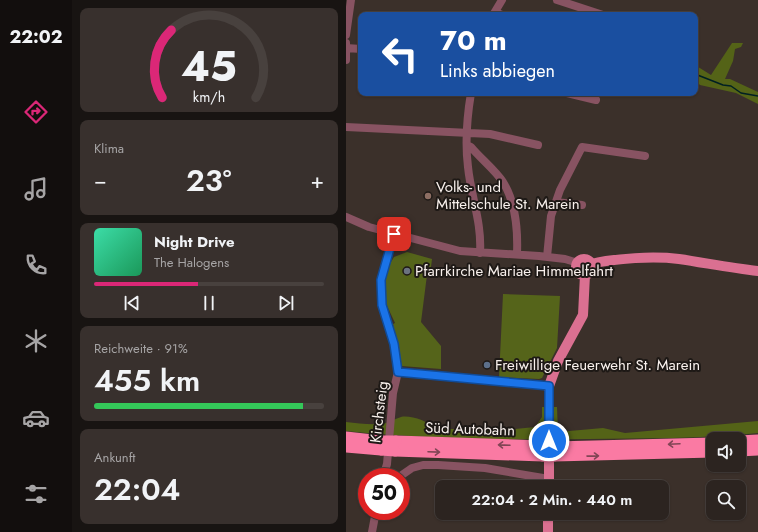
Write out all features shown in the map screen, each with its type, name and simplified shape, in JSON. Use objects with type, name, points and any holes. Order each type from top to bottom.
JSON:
[{"type":"highway","name":"Süd Autobahn","points":[[346,437],[381,445]]},
{"type":"highway","points":[[746,441],[758,440]]},
{"type":"highway","name":"Süd Autobahn","points":[[548,451],[706,443]]},
{"type":"highway","name":"Süd Autobahn","points":[[346,447],[381,445],[659,455],[706,452]]},
{"type":"highway","points":[[746,451],[758,450]]},
{"type":"main road","points":[[585,275],[577,272],[578,263],[584,259],[591,264],[609,260],[678,259],[723,267],[758,271]]},
{"type":"main road","points":[[585,275],[590,272],[591,264]]},
{"type":"main road","points":[[549,480],[549,386],[558,361],[583,314],[585,275]]},
{"type":"main road","points":[[548,520],[548,532]]},
{"type":"street","points":[[346,35],[351,0]]},
{"type":"street","points":[[498,12],[502,0]]},
{"type":"street","points":[[558,0],[594,12]]},
{"type":"street","points":[[346,43],[346,60]]},
{"type":"street","points":[[346,48],[358,48]]},
{"type":"street","points":[[471,96],[467,132],[468,168],[480,224],[480,253]]},
{"type":"street","points":[[580,96],[596,100]]},
{"type":"street","points":[[346,126],[490,134],[538,145]]},
{"type":"street","points":[[467,145],[471,147],[502,180],[507,190],[518,229],[517,254]]},
{"type":"street","points":[[547,257],[549,228],[556,202],[560,190],[582,147],[645,156]]},
{"type":"street","points":[[556,202],[582,205]]},
{"type":"street","points":[[346,217],[369,227],[460,251],[547,257],[578,263]]},
{"type":"street","name":"Kirchsteig","points":[[386,468],[393,393],[398,372],[394,344],[382,305],[381,280],[394,234]]},
{"type":"street","points":[[398,372],[549,386]]},
{"type":"street","points":[[410,469],[423,465],[485,468],[536,480]]},
{"type":"street","points":[[372,532],[374,520]]},
{"type":"green space","points":[[732,43],[743,43],[741,47],[735,49],[733,61],[725,79],[730,79],[758,92],[758,104],[736,93],[700,85],[698,83],[698,67],[711,75]]},
{"type":"green space","points":[[407,252],[432,259],[431,267],[428,267],[421,322],[441,346],[441,369],[401,366],[393,324],[395,323],[382,295],[385,272],[394,257]]},
{"type":"green space","points":[[503,294],[560,296],[557,348],[542,378],[499,377]]},
{"type":"green space","points":[[542,407],[557,407],[558,432],[603,428],[625,433],[758,421],[758,433],[706,432],[706,436],[673,438],[528,439],[437,437],[346,431],[346,422],[383,424],[401,417],[414,418],[424,421],[434,429],[515,429],[535,427],[542,417]]},
{"type":"waterway","points":[[698,75],[723,85],[731,86],[741,93],[758,96]]},
{"type":"place","name":"Volks- und Mittelschule St. Marein","points":[[428,196]]},
{"type":"place","name":"Pfarrkirche Mariae Himmelfahrt","points":[[407,271]]},
{"type":"place","name":"Freiwillige Feuerwehr St. Marein","points":[[487,365]]},
{"type":"route","points":[[394,234],[381,280],[382,305],[394,344],[398,372],[446,375],[549,386],[549,441]]}]
